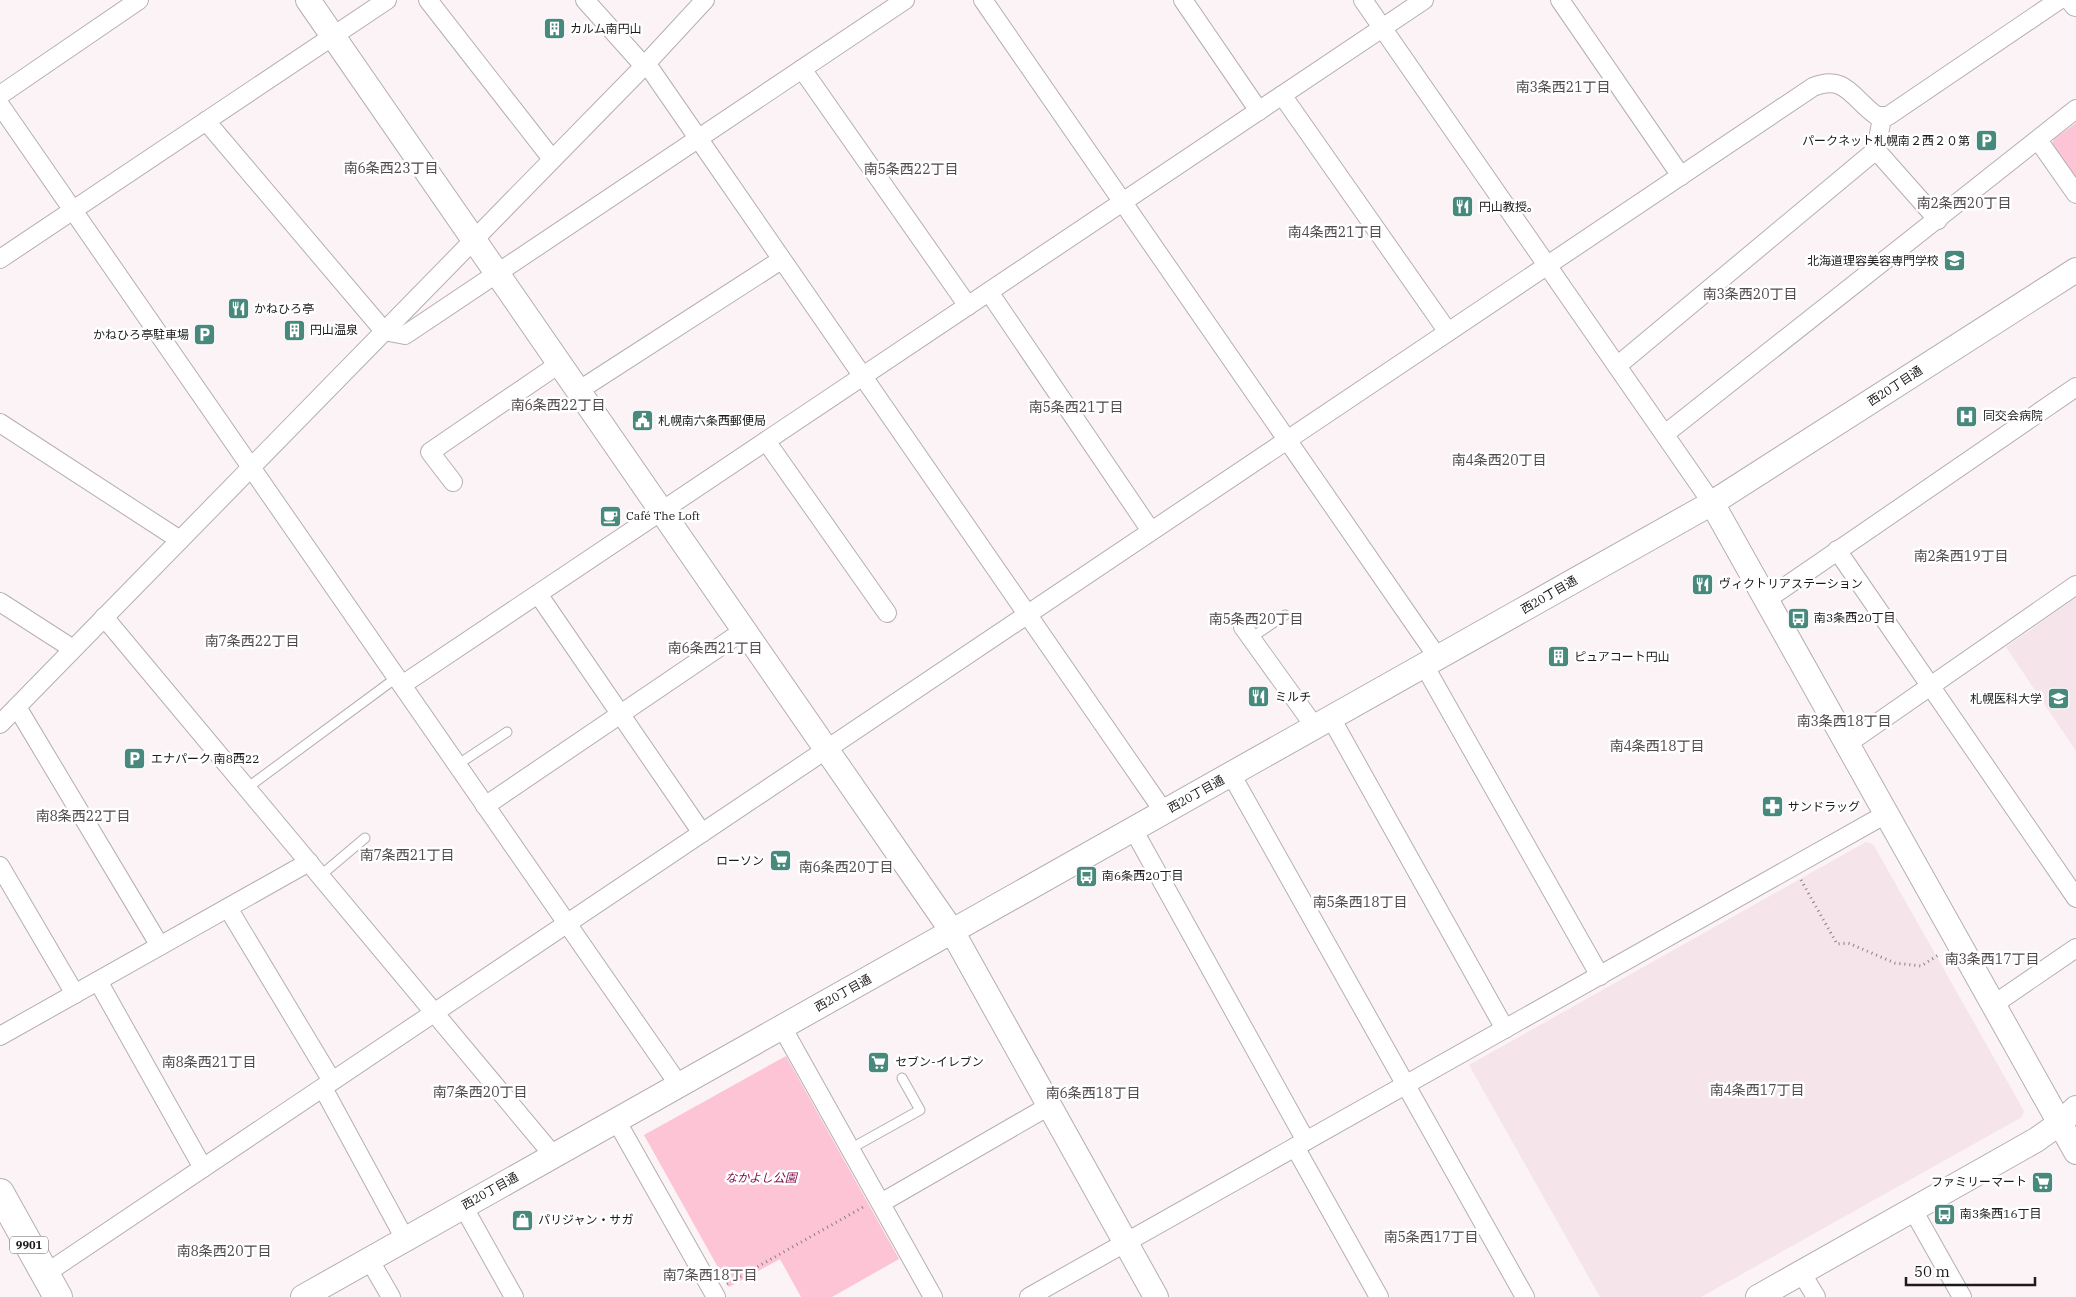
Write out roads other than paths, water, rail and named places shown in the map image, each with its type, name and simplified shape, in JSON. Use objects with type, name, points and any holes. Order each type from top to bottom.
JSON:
[{"type":"main road","name":"9901","points":[[0,1193],[58,1297]]},
{"type":"street","points":[[0,95],[139,0]]},
{"type":"street","points":[[308,0],[952,931],[1156,1297]]},
{"type":"street","points":[[0,259],[388,0]]},
{"type":"street","points":[[428,0],[552,159]]},
{"type":"street","points":[[585,0],[644,66],[651,70],[1164,812]]},
{"type":"street","points":[[0,724],[644,66],[705,0]]},
{"type":"street","points":[[206,121],[384,331],[405,335],[905,0]]},
{"type":"street","points":[[983,0],[1287,440],[1431,662],[1600,976]]},
{"type":"street","points":[[1183,0],[1259,110]]},
{"type":"street","points":[[1363,0],[1712,503],[1993,1005],[2068,1116],[2076,1152]]},
{"type":"street","points":[[399,682],[538,594],[1424,0]]},
{"type":"street","points":[[1560,0],[1681,176]]},
{"type":"street","points":[[45,1274],[1813,87],[1830,82],[1846,88],[1872,113],[1882,118],[1893,114],[2059,0]]},
{"type":"street","points":[[2073,0],[2076,4]]},
{"type":"street","points":[[802,69],[968,306]]},
{"type":"street","points":[[1282,96],[1448,332]]},
{"type":"street","points":[[0,105],[679,1085]]},
{"type":"street","points":[[1664,434],[1938,220],[2076,109]]},
{"type":"street","points":[[1617,366],[1876,150],[1882,118]]},
{"type":"street","points":[[2038,140],[2076,194]]},
{"type":"street","points":[[1876,150],[1938,220]]},
{"type":"street","points":[[578,391],[781,260]]},
{"type":"street","name":"西20丁目通","points":[[303,1297],[1712,503],[2076,270]]},
{"type":"street","points":[[989,292],[1151,531]]},
{"type":"street","points":[[453,482],[430,452],[559,364]]},
{"type":"street","points":[[1766,600],[2076,387]]},
{"type":"street","points":[[0,423],[180,540]]},
{"type":"street","points":[[766,441],[887,613]]},
{"type":"street","points":[[1837,550],[2076,898]]},
{"type":"street","points":[[1847,744],[2076,585]]},
{"type":"street","points":[[538,594],[702,833]]},
{"type":"street","points":[[0,602],[73,649]]},
{"type":"street","points":[[104,617],[553,1155]]},
{"type":"street","points":[[485,806],[744,631]]},
{"type":"street","points":[[1242,631],[1323,722],[1505,1029]]},
{"type":"street","points":[[16,707],[160,946]]},
{"type":"street","points":[[1231,774],[1525,1297]]},
{"type":"street","points":[[1030,1297],[1886,814]]},
{"type":"street","points":[[1133,829],[1301,1144],[1379,1297]]},
{"type":"street","points":[[0,1036],[309,862]]},
{"type":"street","points":[[0,866],[75,994]]},
{"type":"street","points":[[228,908],[327,1085],[405,1239]]},
{"type":"street","points":[[1993,1005],[2076,948]]},
{"type":"street","points":[[98,981],[203,1168]]},
{"type":"street","points":[[782,1027],[850,1149],[875,1204],[933,1297]]},
{"type":"street","points":[[875,1204],[1049,1106]]},
{"type":"street","points":[[1758,1297],[2036,1140],[2068,1116]]},
{"type":"street","points":[[616,1120],[720,1292]]},
{"type":"street","points":[[463,1206],[514,1297]]},
{"type":"street","points":[[1912,1210],[1962,1297]]},
{"type":"street","points":[[369,1259],[391,1297]]},
{"type":"street","points":[[1801,1272],[1816,1297]]},
{"type":"lane","points":[[1242,631],[1285,615]]},
{"type":"lane","points":[[247,788],[399,682]]},
{"type":"lane","points":[[457,766],[507,732]]},
{"type":"lane","points":[[320,876],[365,838]]},
{"type":"lane","points":[[850,1149],[920,1110],[902,1078]]},
{"type":"place","name":"カルム南円山","points":[[554,29]]},
{"type":"place","name":"パークネット札幌南２西２０第","points":[[1986,141]]},
{"type":"place","name":"円山教授。","points":[[1463,207]]},
{"type":"place","name":"北海道理容美容専門学校","points":[[1955,261]]},
{"type":"place","name":"かねひろ亭","points":[[238,309]]},
{"type":"place","name":"円山温泉","points":[[294,330]]},
{"type":"place","name":"かねひろ亭駐車場","points":[[205,335]]},
{"type":"place","name":"同交会病院","points":[[1967,416]]},
{"type":"place","name":"札幌南六条西郵便局","points":[[642,421]]},
{"type":"place","name":"Café The Loft","points":[[610,516]]},
{"type":"place","name":"ヴィクトリアステーション","points":[[1703,584]]},
{"type":"place","name":"南3条西20丁目","points":[[1798,618]]},
{"type":"place","name":"ピュアコート円山","points":[[1558,657]]},
{"type":"place","name":"ミルチ","points":[[1259,697]]},
{"type":"place","name":"札幌医科大学","points":[[2058,699]]},
{"type":"place","name":"エナパーク 南8西22","points":[[135,759]]},
{"type":"place","name":"サンドラッグ","points":[[1772,807]]},
{"type":"place","name":"ローソン","points":[[780,861]]},
{"type":"place","name":"南6条西20丁目","points":[[1086,876]]},
{"type":"place","name":"セブン-イレブン","points":[[879,1062]]},
{"type":"place","name":"ファミリーマート","points":[[2043,1182]]},
{"type":"place","name":"南3条西16丁目","points":[[1944,1214]]},
{"type":"place","name":"パリジャン・サガ","points":[[522,1220]]},
{"type":"district","name":"南3条西21丁目","points":[[1563,87]]},
{"type":"district","name":"南6条西23丁目","points":[[391,168]]},
{"type":"district","name":"南5条西22丁目","points":[[911,169]]},
{"type":"district","name":"南2条西20丁目","points":[[1964,203]]},
{"type":"district","name":"南4条西21丁目","points":[[1335,232]]},
{"type":"district","name":"南3条西20丁目","points":[[1750,294]]},
{"type":"district","name":"南6条西22丁目","points":[[558,405]]},
{"type":"district","name":"南5条西21丁目","points":[[1076,407]]},
{"type":"district","name":"南4条西20丁目","points":[[1499,460]]},
{"type":"district","name":"南2条西19丁目","points":[[1961,556]]},
{"type":"district","name":"南5条西20丁目","points":[[1256,619]]},
{"type":"district","name":"南7条西22丁目","points":[[252,641]]},
{"type":"district","name":"南6条西21丁目","points":[[715,648]]},
{"type":"district","name":"南3条西18丁目","points":[[1844,721]]},
{"type":"district","name":"南4条西18丁目","points":[[1657,746]]},
{"type":"district","name":"南8条西22丁目","points":[[83,816]]},
{"type":"district","name":"南7条西21丁目","points":[[407,855]]},
{"type":"district","name":"南6条西20丁目","points":[[846,867]]},
{"type":"district","name":"南5条西18丁目","points":[[1360,902]]},
{"type":"district","name":"南3条西17丁目","points":[[1992,959]]},
{"type":"district","name":"南8条西21丁目","points":[[209,1062]]},
{"type":"district","name":"南4条西17丁目","points":[[1757,1090]]},
{"type":"district","name":"南7条西20丁目","points":[[480,1092]]},
{"type":"district","name":"南6条西18丁目","points":[[1093,1093]]},
{"type":"district","name":"南5条西17丁目","points":[[1431,1237]]},
{"type":"district","name":"南8条西20丁目","points":[[224,1251]]},
{"type":"district","name":"南7条西18丁目","points":[[710,1275]]},
{"type":"park label","name":"なかよし公園","points":[[761,1178]]}]
